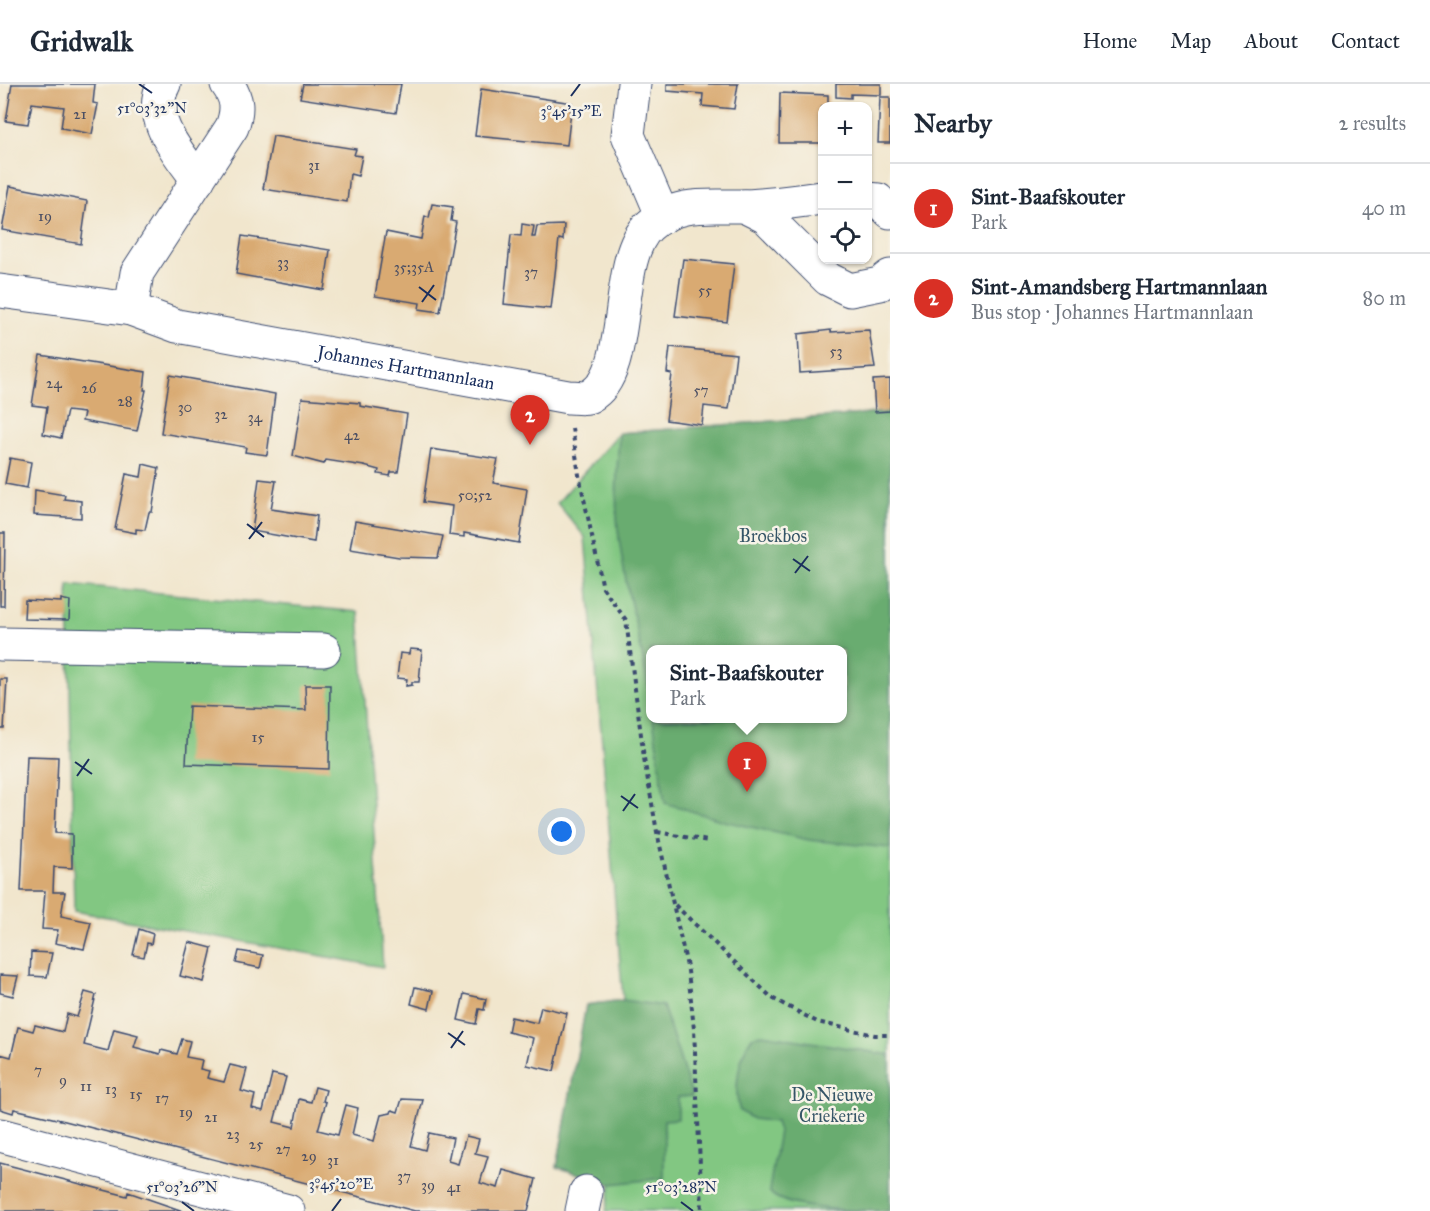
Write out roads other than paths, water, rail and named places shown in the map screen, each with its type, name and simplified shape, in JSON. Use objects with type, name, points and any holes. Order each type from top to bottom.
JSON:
[{"type":"street","points":[[164,84],[158,110],[162,125],[198,180]]},
{"type":"street","points":[[131,309],[137,273],[232,127],[238,110],[234,93],[227,84]]},
{"type":"street","points":[[634,84],[628,135],[663,217]]},
{"type":"street","name":"Johannes Hartmannlaan","points":[[0,291],[131,309],[177,326],[568,397],[589,397],[603,385],[614,360],[634,250],[648,227],[663,217],[702,204],[744,206],[818,198]]},
{"type":"street","points":[[872,199],[878,200],[890,212]]},
{"type":"street","name":"Johannes Hartmannlaan","points":[[744,206],[766,217],[828,279],[850,290],[880,284],[890,276]]},
{"type":"street","points":[[0,644],[324,650]]},
{"type":"street","points":[[0,1135],[288,1211]]},
{"type":"place","name":"Sint-Amandsberg Hartmannlaan","points":[[530,445]]},
{"type":"place","name":"Sint-Baafskouter","points":[[747,792]]},
{"type":"park label","name":"Broekbos","points":[[773,536]]},
{"type":"park label","name":"De Nieuwe Criekerie","points":[[832,1105]]}]
